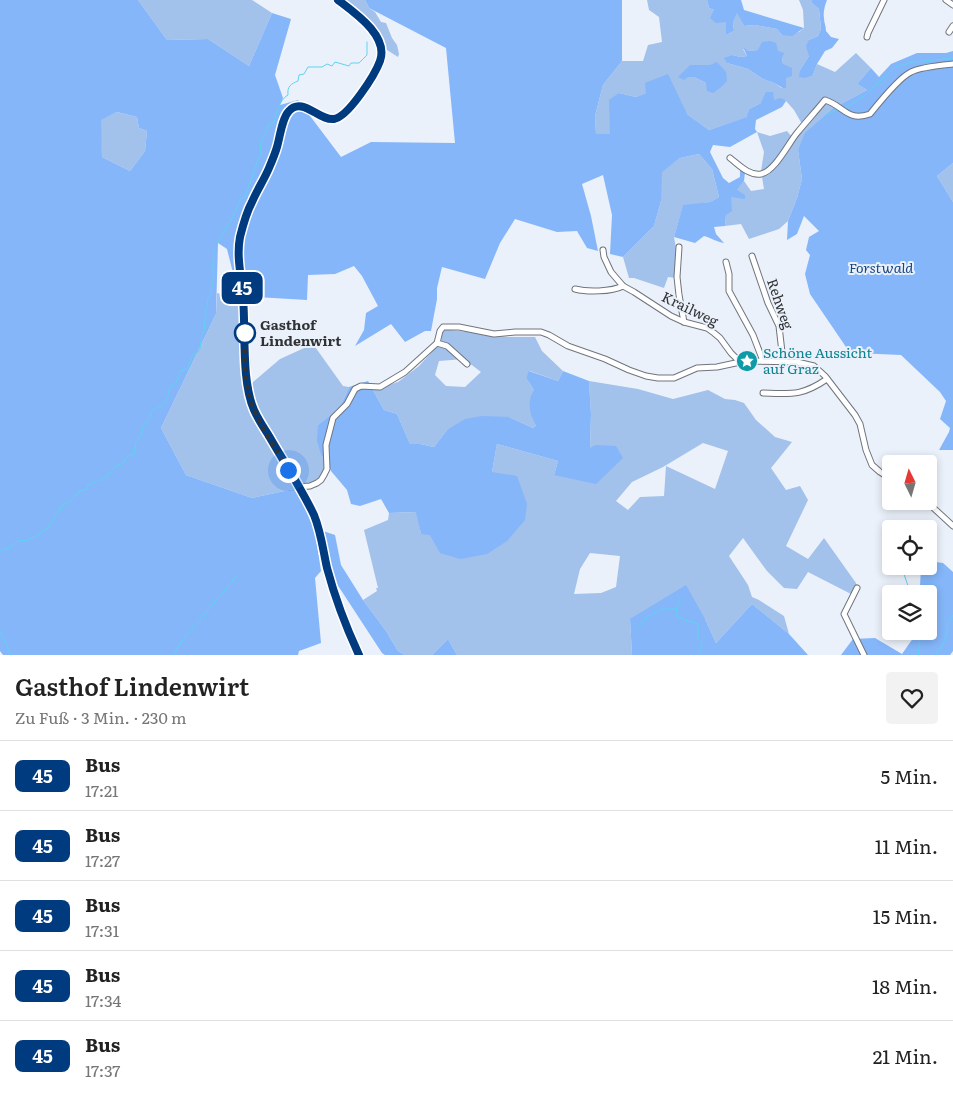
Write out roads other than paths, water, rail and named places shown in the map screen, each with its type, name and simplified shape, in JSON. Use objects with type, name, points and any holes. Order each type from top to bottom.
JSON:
[{"type":"street","points":[[338,0],[366,24],[381,44],[382,53],[378,66],[359,96],[345,113],[338,118],[332,120],[325,118],[299,106],[289,111],[273,160],[251,202],[244,221],[238,252],[243,296],[248,392],[254,410],[309,505],[318,525],[332,585],[347,630],[359,655]]},
{"type":"street","points":[[867,38],[884,0]]},
{"type":"street","points":[[946,0],[953,5]]},
{"type":"street","points":[[949,32],[953,26]]},
{"type":"street","points":[[730,158],[748,172],[760,174],[778,160],[795,135],[825,100],[853,116],[859,117],[870,114],[902,78],[911,71],[953,64]]},
{"type":"street","points":[[679,247],[677,278],[684,322]]},
{"type":"street","name":"Krailweg","points":[[604,250],[604,257],[611,272],[623,286],[671,316],[714,332],[739,362]]},
{"type":"street","name":"Rehweg","points":[[752,256],[768,303],[779,326],[783,362]]},
{"type":"street","points":[[726,262],[729,274],[728,291],[753,335],[763,361]]},
{"type":"street","points":[[575,289],[604,290],[623,286]]},
{"type":"street","points":[[298,486],[317,484],[324,475],[327,467],[326,445],[333,418],[346,404],[354,389],[361,386],[384,386],[410,368],[437,343],[440,331],[444,327],[459,327],[494,334],[541,332],[568,346],[629,370],[658,378],[674,378],[697,368],[717,367],[739,362],[797,362],[814,366],[828,379],[856,415],[872,465],[882,473]]},
{"type":"street","points":[[437,343],[447,346],[467,364]]},
{"type":"street","points":[[763,393],[794,394],[815,387],[828,379]]},
{"type":"street","points":[[936,510],[953,526]]},
{"type":"street","points":[[857,588],[844,614],[864,655]]},
{"type":"waterway","points":[[217,243],[235,213],[239,202],[245,197],[261,152],[261,140],[269,125],[274,122],[281,103],[288,95],[290,86],[298,81],[299,75],[304,74],[308,67],[322,67],[327,64],[332,66],[335,62],[349,66],[351,63],[359,63],[367,55],[367,42]]},
{"type":"waterway","points":[[842,108],[847,107],[864,96],[895,67],[913,62],[953,58]]},
{"type":"waterway","points":[[826,115],[839,109]]},
{"type":"waterway","points":[[0,551],[8,549],[17,541],[34,538],[48,528],[65,504],[72,500],[80,491],[86,489],[89,484],[107,477],[117,465],[122,464],[128,456],[134,453],[136,442],[141,436],[144,425],[149,421],[152,410],[165,401],[170,386],[176,383],[181,371],[187,369],[193,355],[200,349],[202,335],[205,330],[205,310],[213,283],[214,273],[212,265],[214,250]]},
{"type":"waterway","points":[[174,655],[181,642],[238,574]]},
{"type":"waterway","points":[[904,575],[908,585]]},
{"type":"waterway","points":[[681,600],[677,607],[677,616],[698,624],[698,638],[702,643],[699,655]]},
{"type":"waterway","points":[[637,628],[650,616],[662,609],[676,609]]},
{"type":"waterway","points":[[936,655],[943,644],[948,623],[953,615]]},
{"type":"waterway","points":[[0,631],[11,655]]},
{"type":"waterway","points":[[918,655],[920,640]]},
{"type":"place","name":"Gasthof Lindenwirt","points":[[245,333]]},
{"type":"place","name":"Schöne Aussicht auf Graz","points":[[747,361]]},
{"type":"park label","name":"Forstwald","points":[[881,268]]}]
